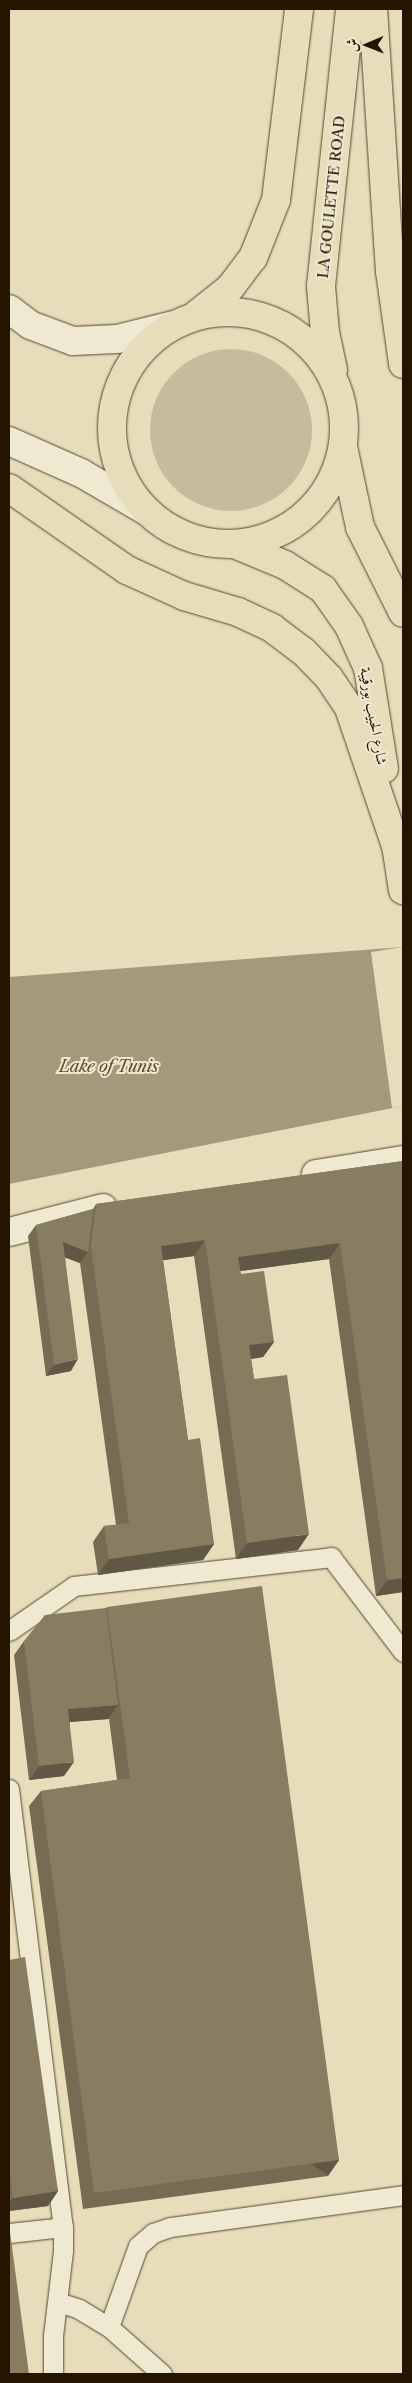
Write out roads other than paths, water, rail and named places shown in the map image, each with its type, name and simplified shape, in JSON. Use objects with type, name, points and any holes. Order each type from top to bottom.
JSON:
[{"type":"main road","points":[[299,9],[276,200],[253,258],[230,288],[151,340],[132,361],[120,386],[113,412],[112,439],[118,467],[130,491],[148,512],[167,528],[189,538],[237,545],[274,535],[306,514],[331,484],[343,447]]},
{"type":"main road","name":"LA GOULETTE ROAD","points":[[336,384],[325,333],[321,286],[350,9]]},
{"type":"main road","points":[[373,9],[390,271],[403,364]]},
{"type":"main road","points":[[9,309],[30,324],[73,341],[117,339],[184,320],[230,311],[263,316],[294,331],[319,355],[336,384],[342,404],[343,447],[360,527],[403,613]]},
{"type":"main road","points":[[9,441],[81,473],[148,512]]},
{"type":"main road","points":[[9,488],[127,570],[184,596],[238,612],[272,628],[303,651],[329,678],[349,708],[397,849]]},
{"type":"main road","name":"شارع الحبيب بورقيبة","points":[[237,545],[285,565],[323,589],[349,626],[368,668],[403,890]]},
{"type":"main road","points":[[290,1178],[403,1160]]},
{"type":"main road","points":[[9,1232],[87,1211],[126,1205]]},
{"type":"lane","points":[[9,1632],[74,1586],[331,1557],[403,1652]]},
{"type":"lane","points":[[9,1789],[64,2251],[53,2374]]},
{"type":"lane","points":[[109,2327],[121,2301],[131,2262],[138,2246],[153,2233],[170,2227],[403,2195]]},
{"type":"lane","points":[[9,2233],[62,2227]]},
{"type":"lane","points":[[58,2302],[79,2309],[109,2327],[162,2374]]},
{"type":"water","name":"Lake of Tunis","points":[[403,947],[403,1106],[9,1184],[9,977]]}]
